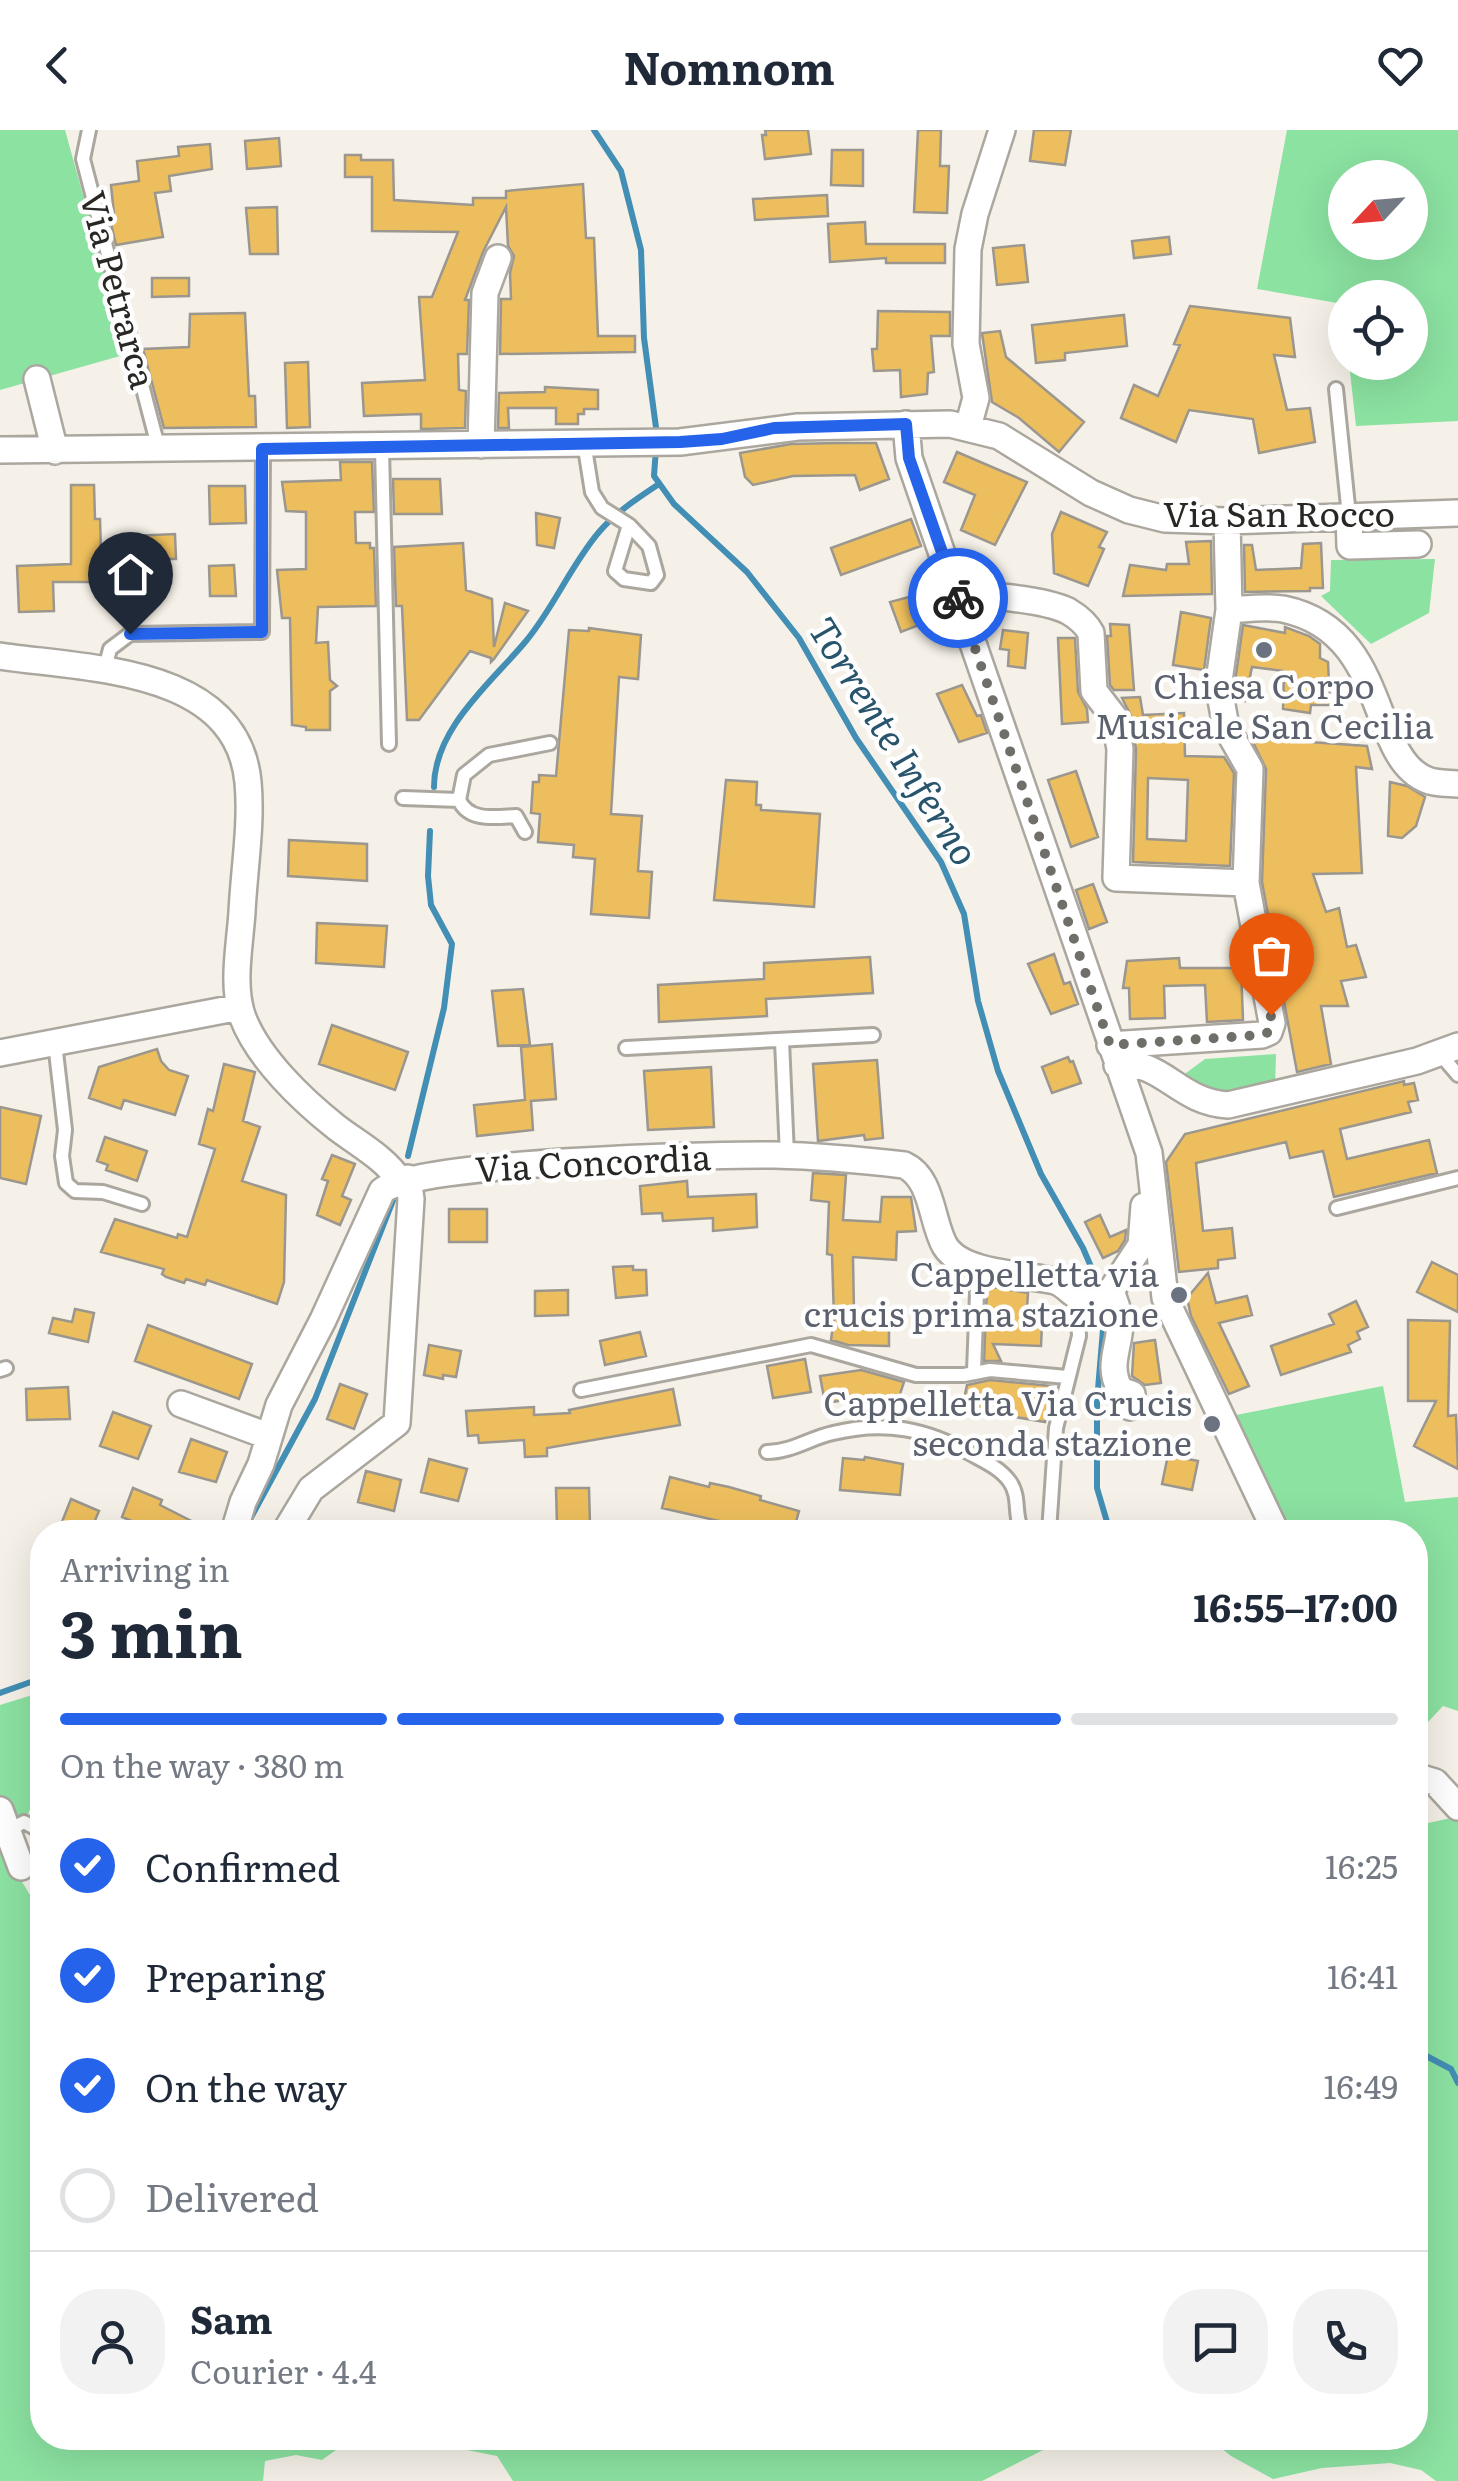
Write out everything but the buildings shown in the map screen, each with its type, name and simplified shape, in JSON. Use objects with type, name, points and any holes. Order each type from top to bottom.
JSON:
[{"type":"street","points":[[968,427],[976,398],[966,344],[968,249],[1002,130]]},
{"type":"street","points":[[482,445],[485,293],[498,258]]},
{"type":"street","points":[[38,380],[55,451]]},
{"type":"street","name":"Via San Rocco","points":[[0,450],[680,442],[722,439],[774,428],[906,424],[968,427],[1015,443],[1091,493],[1165,520],[1458,513]]},
{"type":"street","points":[[906,424],[909,458],[1150,1153],[1142,1245],[1096,1295]]},
{"type":"street","points":[[1349,516],[1350,546],[1418,544]]},
{"type":"street","points":[[1113,1055],[1269,1032],[1272,1023],[1246,882],[1250,769],[1226,727],[1219,681],[1228,610],[1227,521]]},
{"type":"street","points":[[958,599],[972,594],[1060,608],[1088,626],[1094,692],[1114,717],[1120,749],[1116,878],[1246,882]]},
{"type":"street","points":[[1228,610],[1282,609],[1309,619],[1334,636],[1357,657],[1398,752],[1410,769],[1428,781],[1458,784]]},
{"type":"street","points":[[0,656],[170,685],[190,694],[221,718],[241,754],[248,789],[238,969],[240,1007],[252,1036],[290,1082],[334,1125],[390,1166],[404,1180],[411,1198],[397,1423],[310,1489],[292,1520]]},
{"type":"street","points":[[0,1053],[240,1007]]},
{"type":"street","points":[[1113,1055],[1147,1066],[1196,1099],[1228,1105],[1452,1059]]},
{"type":"street","name":"Via Concordia","points":[[404,1180],[626,1159],[788,1155],[908,1166],[921,1181],[948,1250],[978,1267]]},
{"type":"street","points":[[1150,1177],[1165,1298],[1270,1520]]},
{"type":"street","points":[[238,1520],[279,1405],[382,1191],[404,1180]]},
{"type":"street","points":[[978,1267],[1061,1283],[1096,1295],[1121,1319],[1113,1376],[1120,1390],[1132,1394],[1130,1407]]},
{"type":"street","points":[[181,1404],[268,1436]]},
{"type":"street","points":[[1428,1780],[1436,1782],[1458,1807]]},
{"type":"street","points":[[3,1829],[21,1867]]},
{"type":"lane","name":"Via Petrarca","points":[[89,130],[83,158],[159,450]]},
{"type":"lane","points":[[1336,389],[1349,516]]},
{"type":"lane","points":[[584,442],[592,492],[602,508],[626,522],[650,546],[658,575],[651,583],[624,578],[615,570],[626,522]]},
{"type":"lane","points":[[382,448],[389,744]]},
{"type":"lane","points":[[104,672],[110,649],[130,634],[262,632],[262,449]]},
{"type":"lane","points":[[525,832],[516,816],[480,817],[463,809],[459,800],[464,775],[488,755],[550,743]]},
{"type":"lane","points":[[403,798],[459,800]]},
{"type":"lane","points":[[626,1048],[873,1035]]},
{"type":"lane","points":[[782,1041],[788,1155]]},
{"type":"lane","points":[[55,1043],[65,1130],[62,1156],[69,1188],[85,1193],[102,1192],[142,1204]]},
{"type":"lane","points":[[1337,1208],[1458,1178]]},
{"type":"lane","points":[[974,1371],[978,1267]]},
{"type":"lane","points":[[1050,1520],[1054,1444],[1066,1377],[1096,1295]]},
{"type":"lane","points":[[581,1390],[811,1344],[916,1374],[1026,1372],[1066,1377]]},
{"type":"lane","points":[[767,1452],[858,1427],[899,1426],[930,1434],[953,1443],[1008,1478],[1016,1493],[1018,1520]]},
{"type":"lane","points":[[3,1829],[24,1822],[30,1825]]},
{"type":"green space","points":[[0,130],[65,130],[127,354],[0,390]]},
{"type":"green space","points":[[1287,130],[1458,130],[1458,421],[1356,426],[1351,380],[1428,380],[1428,280],[1328,280],[1328,301],[1257,289]]},
{"type":"green space","points":[[1435,559],[1429,613],[1371,644],[1321,596],[1330,591],[1331,560]]},
{"type":"green space","points":[[1276,1054],[1275,1087],[1232,1105],[1182,1076],[1205,1059]]},
{"type":"green space","points":[[1383,1386],[1405,1502],[1458,1497],[1458,1711],[1443,1706],[1428,1722],[1428,1520],[1283,1520],[1231,1416]]},
{"type":"green space","points":[[30,1696],[30,1809],[9,1860],[30,1895],[30,2450],[336,2450],[322,2460],[296,2455],[265,2461],[263,2481],[0,2481],[0,1705]]},
{"type":"green space","points":[[1455,1817],[1458,1820],[1458,2481],[1436,2481],[1421,2470],[1390,2463],[1322,2468],[1273,2479],[1223,2450],[1428,2450],[1428,1823]]},
{"type":"green space","points":[[467,2450],[1043,2450],[982,2481],[513,2481],[497,2456]]},
{"type":"waterway","name":"Torrente Inferno","points":[[594,130],[621,171],[641,250],[644,338],[657,435]]},
{"type":"waterway","name":"Torrente Inferno","points":[[656,448],[654,476],[674,504],[747,572],[799,638],[856,738],[941,862],[964,914],[978,1001],[998,1071],[1041,1174],[1083,1248],[1101,1290]]},
{"type":"waterway","points":[[434,787],[444,745],[467,707],[536,628],[599,532],[659,484]]},
{"type":"waterway","points":[[408,1156],[444,1008],[452,944],[431,905],[430,831]]},
{"type":"waterway","points":[[250,1520],[315,1399],[394,1198]]},
{"type":"waterway","name":"Torrente Inferno","points":[[1105,1306],[1097,1401],[1097,1488],[1106,1520]]},
{"type":"waterway","points":[[0,1693],[30,1682]]},
{"type":"waterway","name":"Torrente Inferno","points":[[1428,2057],[1451,2069],[1458,2083]]},
{"type":"way so far","points":[[958,598],[1110,1045],[1262,1035],[1269,1032],[1271,1015]]},
{"type":"place","name":"Chiesa Corpo Musicale San Cecilia","points":[[1264,650]]},
{"type":"place","name":"Cappelletta via crucis prima stazione","points":[[1179,1295]]},
{"type":"place","name":"Cappelletta Via Crucis seconda stazione","points":[[1212,1424]]},
{"type":"route","points":[[130,634],[262,632],[262,449],[680,442],[722,439],[774,428],[906,424],[909,458],[958,598]]}]
